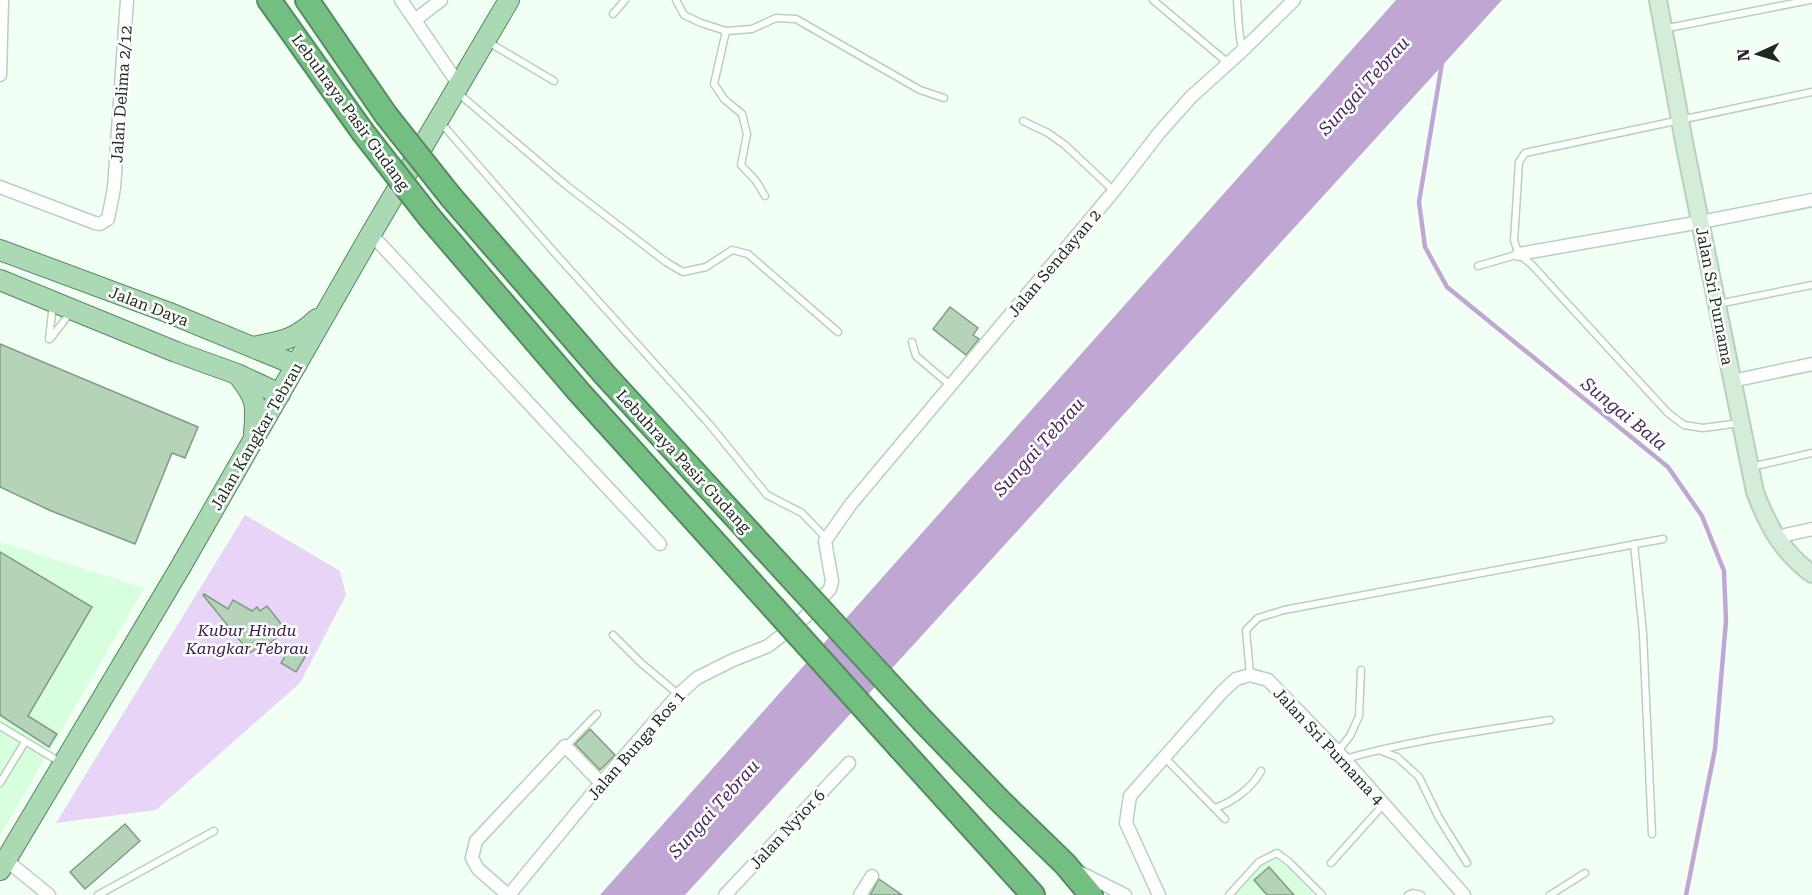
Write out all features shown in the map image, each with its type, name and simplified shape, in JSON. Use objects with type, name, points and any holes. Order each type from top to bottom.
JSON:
[{"type":"highway","name":"Lebuhraya Pasir Gudang","points":[[269,0],[362,131],[430,218],[579,392],[1033,895]]},
{"type":"highway","name":"Lebuhraya Pasir Gudang","points":[[308,0],[386,115],[451,197],[605,375],[924,722],[1065,864],[1091,895]]},
{"type":"main road","name":"Jalan Kangkar Tebrau","points":[[3,865],[174,577],[371,234],[509,0]]},
{"type":"main road","points":[[0,280],[69,297],[75,295],[76,291],[71,284],[8,253]]},
{"type":"main road","name":"Jalan Daya","points":[[8,253],[168,312],[296,365]]},
{"type":"main road","name":"Jalan Daya","points":[[0,280],[176,352],[237,374],[280,394]]},
{"type":"main road","points":[[253,347],[296,336],[329,307]]},
{"type":"main road","points":[[237,374],[250,390],[256,409],[254,438]]},
{"type":"street","points":[[0,75],[2,0]]},
{"type":"street","name":"Jalan Delima 2/12","points":[[0,187],[100,224],[108,219],[114,188],[127,0]]},
{"type":"street","points":[[401,0],[457,88]]},
{"type":"street","points":[[415,20],[441,0]]},
{"type":"street","name":"Jalan Sendayan 2","points":[[827,538],[851,504],[1114,191],[1159,133],[1191,97],[1294,0]]},
{"type":"street","name":"Jalan Sri Purnama","points":[[1658,0],[1755,492],[1764,517],[1784,549],[1812,574]]},
{"type":"street","points":[[1519,254],[1812,200]]},
{"type":"street","points":[[371,234],[660,544]]},
{"type":"street","points":[[1732,381],[1812,364]]},
{"type":"street","points":[[1777,537],[1812,529]]},
{"type":"street","name":"Jalan Bunga Ros 1","points":[[508,895],[678,695],[697,678],[768,646],[804,618],[830,589],[832,581],[825,544],[827,538]]},
{"type":"street","points":[[1159,895],[1126,823],[1130,796],[1222,692],[1236,678],[1250,675]]},
{"type":"street","name":"Jalan Sri Purnama 4","points":[[1250,675],[1268,680],[1341,755],[1464,895]]},
{"type":"street","points":[[508,895],[478,869],[472,858],[476,842],[565,746],[601,783]]},
{"type":"street","name":"Jalan Nyior 6","points":[[725,895],[849,763]]},
{"type":"street","points":[[1065,864],[1125,895]]},
{"type":"street","points":[[3,865],[49,895]]},
{"type":"street","points":[[860,895],[872,876]]},
{"type":"lane","points":[[613,14],[625,0]]},
{"type":"lane","points":[[676,0],[684,15],[726,31],[752,29],[776,18],[796,18],[920,90],[944,98]]},
{"type":"lane","points":[[1153,0],[1228,63]]},
{"type":"lane","points":[[1237,0],[1242,51]]},
{"type":"lane","points":[[1663,29],[1810,0]]},
{"type":"lane","points":[[726,31],[714,84],[724,99],[742,114],[747,134],[741,165],[765,196]]},
{"type":"lane","points":[[485,40],[554,81]]},
{"type":"lane","points":[[457,88],[567,186],[666,262],[683,272],[706,267],[732,250],[748,254],[838,332]]},
{"type":"lane","points":[[1741,423],[1703,428],[1684,425],[1668,413],[1532,265],[1519,254],[1514,241],[1519,162],[1525,153],[1812,92]]},
{"type":"lane","points":[[438,121],[710,425],[767,495],[802,513],[827,538]]},
{"type":"lane","points":[[1023,121],[1048,133],[1065,146],[1114,191]]},
{"type":"lane","points":[[1478,266],[1519,254]]},
{"type":"lane","points":[[1717,304],[1812,285]]},
{"type":"lane","points":[[54,301],[49,339],[73,309]]},
{"type":"lane","points":[[912,342],[916,356],[950,385]]},
{"type":"lane","points":[[1749,467],[1812,453]]},
{"type":"lane","points":[[1250,675],[1246,630],[1258,618],[1284,610],[1663,539]]},
{"type":"lane","points":[[1634,544],[1642,633],[1652,834]]},
{"type":"lane","points":[[613,635],[678,695]]},
{"type":"lane","points":[[1341,755],[1359,716],[1361,670]]},
{"type":"lane","points":[[565,746],[597,714]]},
{"type":"lane","points":[[1341,755],[1550,720]]},
{"type":"lane","points":[[0,726],[63,764]]},
{"type":"lane","points":[[0,783],[25,742]]},
{"type":"lane","points":[[1378,750],[1397,757],[1419,777],[1439,818],[1467,863]]},
{"type":"lane","points":[[1166,758],[1225,819]]},
{"type":"lane","points":[[1215,808],[1227,804],[1252,784],[1261,771]]},
{"type":"lane","points":[[1331,863],[1383,805]]},
{"type":"lane","points":[[98,895],[214,831]]},
{"type":"lane","points":[[1229,895],[1260,862],[1277,854],[1289,862],[1322,895]]},
{"type":"lane","points":[[1550,895],[1585,873]]},
{"type":"lane","points":[[1408,895],[1413,893],[1421,895]]},
{"type":"shaded area","points":[[0,542],[144,588],[0,836]]},
{"type":"shaded area","points":[[1276,859],[1286,865],[1314,895],[1234,895],[1261,866]]},
{"type":"green space","name":"Kubur Hindu Kangkar Tebrau","points":[[245,515],[340,571],[346,595],[300,683],[156,810],[56,823]]},
{"type":"water","name":"Sungai Tebrau","points":[[1396,0],[1502,0],[685,895],[600,895]]},
{"type":"building","points":[[950,307],[978,328],[973,335],[979,339],[966,355],[933,329]]},
{"type":"building","points":[[0,344],[198,427],[185,458],[172,453],[135,544],[49,510],[0,487]]},
{"type":"building","points":[[0,552],[92,607],[28,716],[57,734],[49,747],[0,715]]},
{"type":"building","points":[[204,594],[228,609],[233,600],[252,611],[257,607],[260,611],[267,606],[286,630],[262,650],[259,646],[250,653]]},
{"type":"building","points":[[290,648],[305,657],[296,672],[281,663]]},
{"type":"building","points":[[590,729],[615,755],[600,770],[575,744]]},
{"type":"building","points":[[125,824],[140,841],[85,889],[70,872]]},
{"type":"building","points":[[1269,867],[1294,895],[1267,895],[1254,880]]},
{"type":"building","points":[[879,879],[902,895],[870,895]]},
{"type":"waterway","name":"Sungai Bala","points":[[1442,63],[1419,202],[1425,247],[1447,287],[1668,467],[1702,516],[1724,571],[1726,621],[1715,749],[1686,895]]}]
